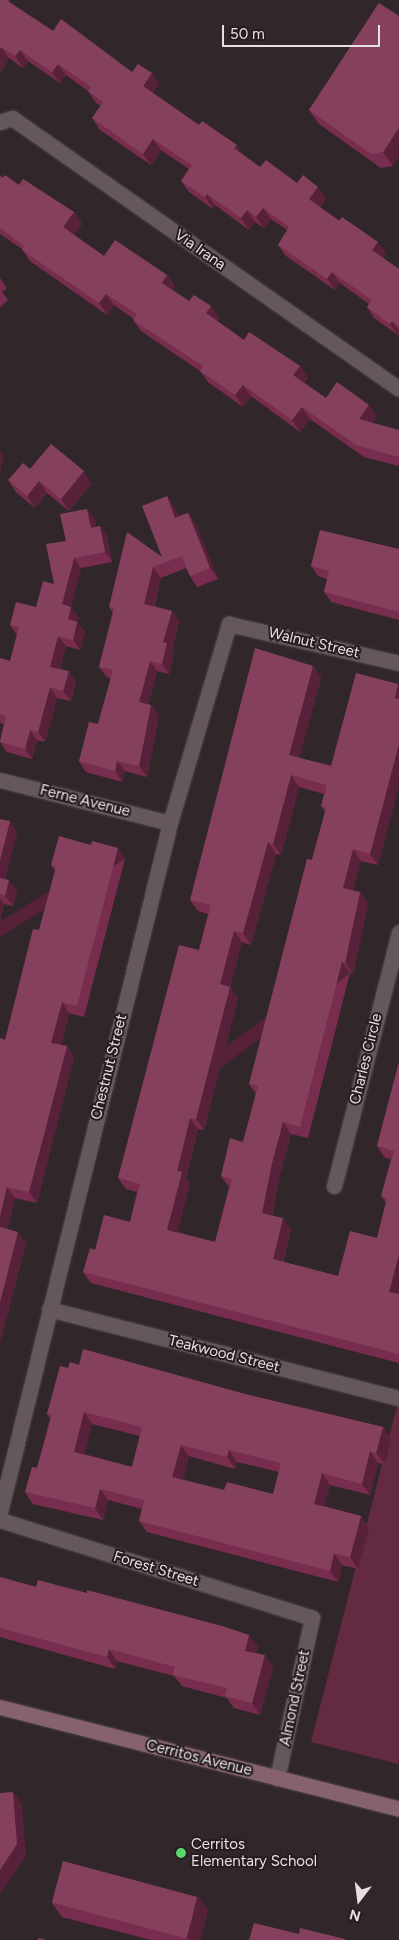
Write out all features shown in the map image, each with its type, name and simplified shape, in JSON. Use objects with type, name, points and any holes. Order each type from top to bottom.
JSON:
[{"type":"main road","name":"Cerritos Avenue","points":[[0,1707],[399,1809]]},
{"type":"street","name":"Via Irana","points":[[0,122],[12,118],[399,389]]},
{"type":"street","name":"Walnut Street","points":[[229,624],[399,663]]},
{"type":"street","name":"Chestnut Street","points":[[0,1512],[170,823],[229,624]]},
{"type":"street","name":"Ferne Avenue","points":[[0,780],[170,823]]},
{"type":"street","name":"Charles Circle","points":[[334,1186],[399,932]]},
{"type":"street","name":"Teakwood Street","points":[[49,1309],[399,1398]]},
{"type":"street","name":"Forest Street","points":[[0,1520],[312,1618]]},
{"type":"street","name":"Almond Street","points":[[277,1778],[312,1618]]},
{"type":"shaded area","points":[[397,1406],[399,1406],[399,1764],[311,1742]]},
{"type":"building","points":[[0,0],[6,0],[53,31],[61,19],[132,72],[138,64],[152,73],[143,86],[199,125],[202,121],[237,145],[234,148],[260,167],[266,160],[297,183],[303,175],[318,187],[309,199],[339,221],[342,217],[378,242],[372,250],[399,269],[399,326],[392,321],[390,324],[367,307],[372,300],[332,272],[327,279],[278,245],[289,227],[263,208],[256,217],[247,210],[241,218],[207,194],[205,197],[181,181],[192,165],[153,139],[143,154],[92,118],[103,102],[88,91],[91,87],[58,64],[52,72],[20,50],[15,56],[1,47],[0,49]]},
{"type":"building","points":[[379,3],[399,16],[399,128],[383,152],[371,154],[309,110]]},
{"type":"building","points":[[5,175],[19,185],[23,179],[74,212],[63,227],[104,256],[115,240],[167,275],[162,283],[189,301],[194,295],[211,306],[206,313],[244,340],[249,332],[300,366],[293,375],[326,398],[337,382],[369,405],[359,419],[399,430],[399,457],[356,445],[302,407],[292,420],[243,385],[235,395],[200,371],[203,366],[133,320],[137,314],[106,294],[99,303],[22,250],[24,246],[0,228],[0,176],[2,178]]},
{"type":"building","points":[[51,444],[84,471],[61,499],[39,481],[27,496],[8,480],[23,463],[30,469]]},
{"type":"building","points":[[167,496],[175,518],[188,513],[210,568],[190,576],[182,556],[153,567],[144,604],[172,611],[163,642],[167,643],[162,664],[150,661],[139,702],[151,705],[139,766],[117,761],[115,771],[79,761],[89,722],[98,724],[113,670],[99,667],[114,608],[109,607],[127,532],[162,557],[142,506]]},
{"type":"building","points":[[87,509],[91,528],[100,526],[105,552],[74,558],[62,604],[71,607],[68,619],[77,622],[73,640],[58,636],[50,667],[69,671],[63,691],[50,687],[38,732],[30,730],[25,749],[0,742],[6,716],[0,714],[0,658],[10,661],[19,627],[10,625],[16,602],[36,607],[43,581],[54,584],[46,544],[66,541],[60,514]]},
{"type":"building","points":[[320,530],[399,549],[399,612],[324,592],[329,571],[311,566]]},
{"type":"building","points":[[255,648],[313,666],[289,755],[331,766],[356,673],[398,684],[395,698],[399,699],[399,744],[370,854],[353,849],[343,888],[360,892],[345,963],[342,962],[300,1127],[283,1122],[262,1213],[283,1218],[273,1259],[338,1276],[350,1231],[377,1238],[387,1198],[381,1196],[394,1151],[377,1146],[399,1062],[399,1254],[389,1292],[399,1294],[399,1354],[83,1272],[90,1248],[95,1250],[104,1215],[130,1222],[140,1184],[118,1178],[179,945],[199,950],[211,905],[190,900]],"holes":[[[291,775],[327,785],[321,806],[326,808],[312,860],[307,859],[249,1084],[258,1086],[243,1142],[230,1138],[221,1176],[232,1179],[215,1242],[167,1230],[182,1172],[177,1171],[190,1118],[196,1119],[230,987],[220,984],[234,931],[243,933],[268,842],[273,844]]]},
{"type":"building","points":[[0,819],[10,821],[0,860]]},
{"type":"building","points":[[59,836],[91,845],[92,841],[118,848],[77,1006],[62,1002],[51,1043],[67,1046],[29,1192],[7,1187],[0,1216],[0,1038],[5,1040],[33,929],[39,930],[56,867],[51,865]]},
{"type":"building","points":[[0,878],[9,880],[5,896],[0,894]]},
{"type":"building","points":[[0,1227],[18,1232],[0,1302]]},
{"type":"building","points":[[83,1349],[249,1395],[383,1427],[376,1453],[370,1451],[362,1484],[322,1473],[314,1504],[361,1516],[350,1557],[334,1553],[330,1571],[139,1521],[144,1500],[100,1489],[95,1508],[25,1492],[32,1467],[37,1468],[52,1415],[47,1414],[60,1366],[68,1368],[70,1362],[79,1365]],"holes":[[[84,1412],[142,1427],[132,1467],[74,1452]],[[181,1445],[227,1457],[229,1450],[281,1463],[273,1494],[227,1482],[224,1490],[172,1477]]]},
{"type":"building","points":[[0,1577],[36,1587],[38,1580],[87,1593],[87,1590],[249,1635],[245,1651],[265,1655],[252,1703],[225,1696],[227,1688],[173,1675],[175,1667],[109,1649],[107,1657],[0,1628]]},
{"type":"building","points":[[13,1792],[17,1844],[0,1870],[0,1793]]},
{"type":"building","points":[[63,1861],[197,1897],[186,1939],[52,1903]]},
{"type":"building","points":[[254,1923],[299,1934],[300,1928],[345,1940],[249,1940]]},
{"type":"place","name":"Cerritos Elementary School","points":[[181,1853]]}]
